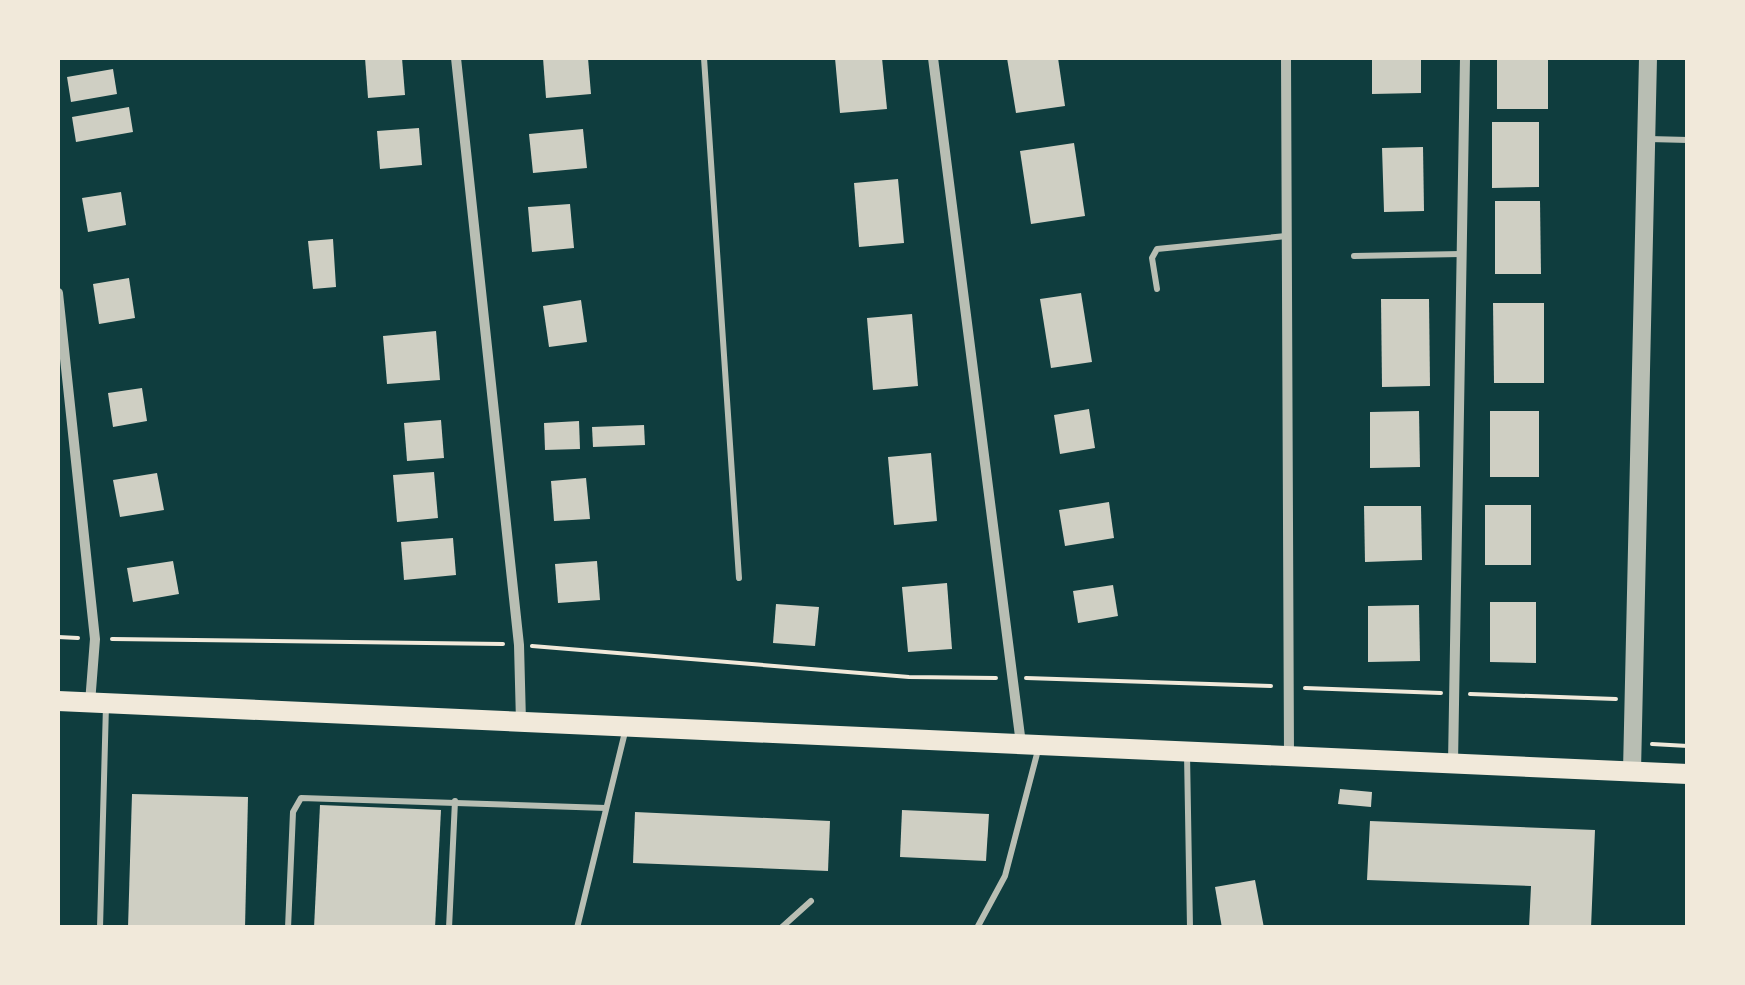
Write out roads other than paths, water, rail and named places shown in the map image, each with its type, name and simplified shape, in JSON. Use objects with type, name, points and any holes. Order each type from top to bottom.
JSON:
[{"type":"main road","points":[[58,701],[1688,774]]},
{"type":"street","points":[[456,58],[518,644],[521,722]]},
{"type":"street","points":[[933,58],[1014,678],[1030,744]]},
{"type":"street","points":[[1286,58],[1289,756]]},
{"type":"street","points":[[1454,763],[1465,58]]},
{"type":"street","points":[[1632,771],[1648,58]]},
{"type":"street","points":[[58,294],[95,639],[98,703]]},
{"type":"lane","points":[[704,58],[738,578]]},
{"type":"lane","points":[[1646,139],[1688,140]]},
{"type":"lane","points":[[1156,289],[1152,258],[1157,249],[1286,236]]},
{"type":"lane","points":[[1354,256],[1462,254]]},
{"type":"lane","points":[[98,703],[100,928]]},
{"type":"lane","points":[[577,928],[627,726]]},
{"type":"lane","points":[[978,928],[1005,876],[1030,744]]},
{"type":"lane","points":[[1187,751],[1190,928]]},
{"type":"lane","points":[[288,928],[293,812],[302,798],[606,808]]},
{"type":"lane","points":[[449,928],[455,801]]},
{"type":"lane","points":[[781,928],[810,901]]}]
